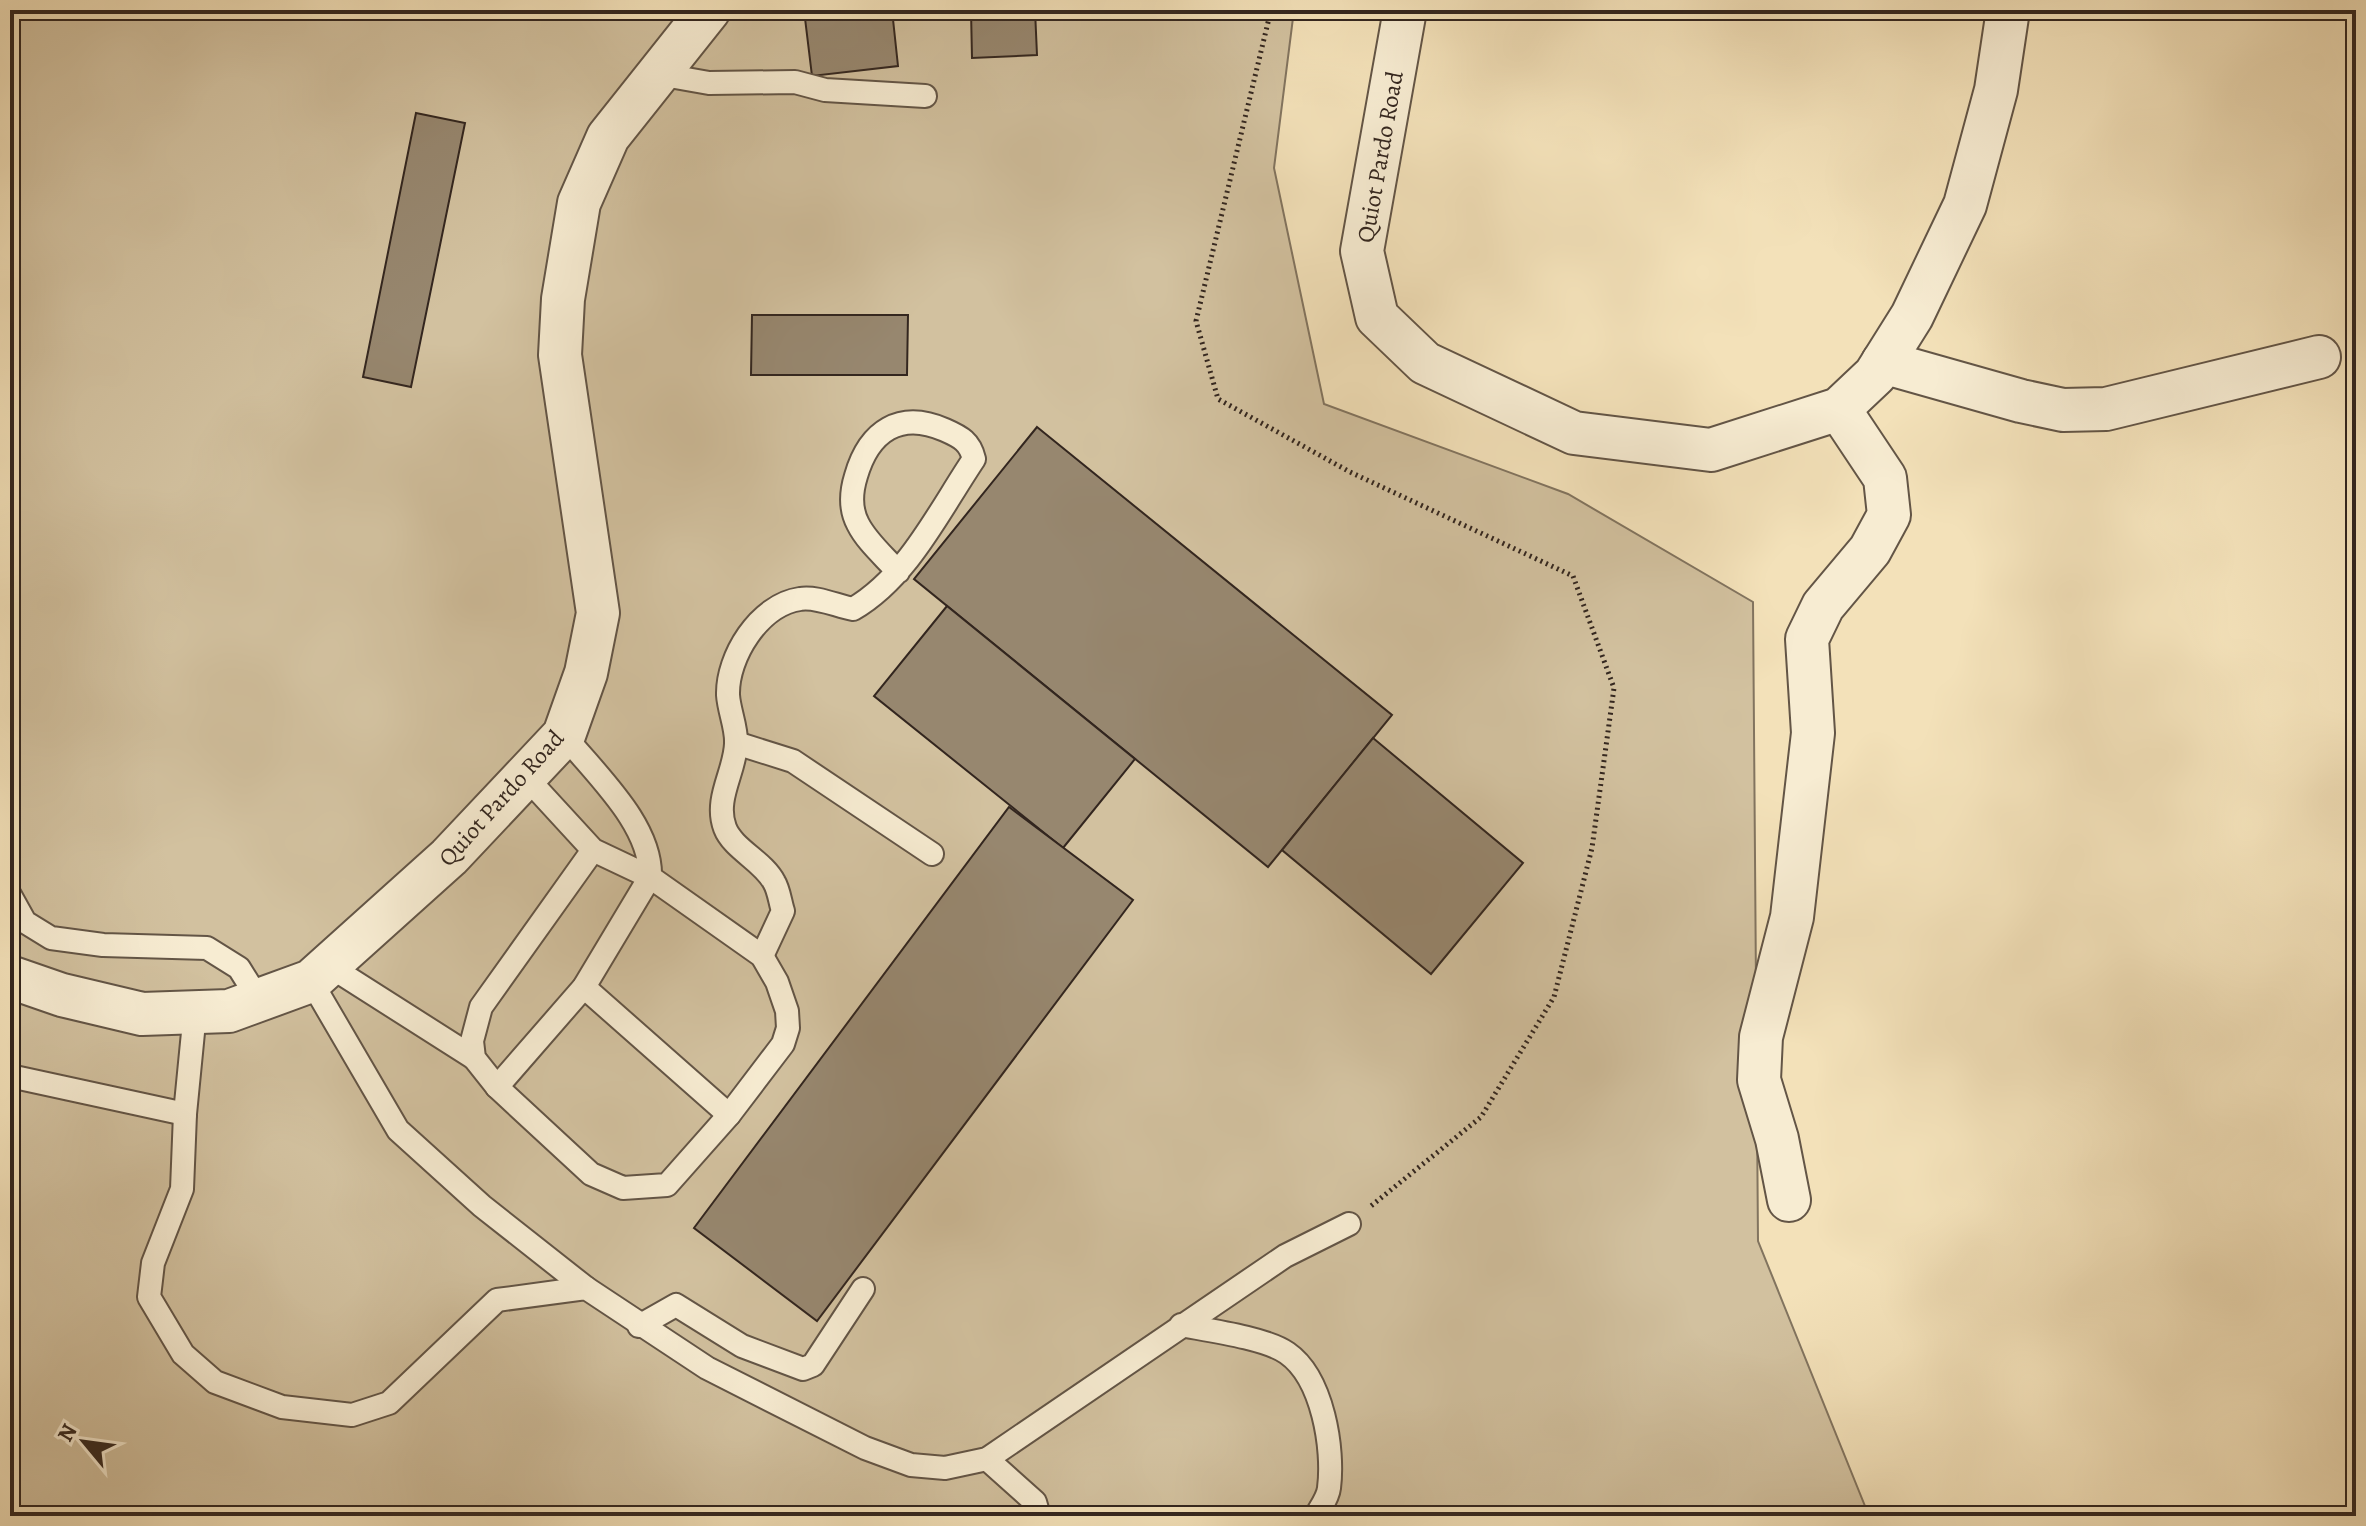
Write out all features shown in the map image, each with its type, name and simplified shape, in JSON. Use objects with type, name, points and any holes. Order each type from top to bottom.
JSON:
[{"type":"street","name":"Quiot Pardo Road","points":[[10,977],[62,995],[142,1014],[229,1011],[321,974],[449,857],[564,735],[586,673],[598,613],[560,355],[563,299],[579,203],[608,137],[709,10]]},
{"type":"street","name":"Quiot Pardo Road","points":[[1405,10],[1362,251],[1377,317],[1425,363],[1574,433],[1711,450],[1839,409],[1875,375],[1912,316],[1965,205],[1996,90],[2008,10]]},
{"type":"street","points":[[1883,362],[2063,410],[2106,409],[2319,357]]},
{"type":"street","points":[[1789,1200],[1777,1139],[1759,1080],[1761,1037],[1792,917],[1813,733],[1807,639],[1823,606],[1870,550],[1889,515],[1885,478],[1839,409]]},
{"type":"lane","points":[[658,74],[709,83],[795,82],[825,90],[925,96]]},
{"type":"lane","points":[[762,956],[783,911],[775,882],[726,832],[722,816],[724,792],[736,743],[728,695],[731,668],[742,640],[770,614],[797,599],[812,598],[853,609],[878,594],[898,572],[974,459],[964,439],[924,422],[893,426],[877,435],[864,451],[853,487],[852,505],[858,524],[898,572]]},
{"type":"lane","points":[[497,1087],[584,987],[650,877],[651,859],[641,831],[564,735]]},
{"type":"lane","points":[[736,743],[793,761],[932,854]]},
{"type":"lane","points":[[321,974],[474,1058],[497,1087],[591,1174],[623,1188],[667,1185],[729,1115],[783,1044],[788,1028],[787,1011],[777,982],[762,956],[650,877],[593,850],[525,776]]},
{"type":"lane","points":[[474,1058],[472,1041],[481,1007],[593,850]]},
{"type":"lane","points":[[10,895],[25,922],[51,938],[103,945],[207,948],[239,968],[259,1000]]},
{"type":"lane","points":[[321,974],[398,1130],[482,1206],[586,1288],[639,1326],[707,1368],[865,1448],[923,1466],[945,1468],[987,1459],[1285,1256],[1349,1224]]},
{"type":"lane","points":[[584,987],[729,1115]]},
{"type":"lane","points":[[195,1012],[185,1114],[182,1189],[153,1263],[149,1297],[183,1354],[215,1382],[282,1407],[352,1415],[389,1403],[497,1300],[586,1288]]},
{"type":"lane","points":[[10,1076],[185,1114]]},
{"type":"lane","points":[[639,1326],[676,1305],[742,1346],[803,1369],[813,1365],[863,1289]]},
{"type":"lane","points":[[1181,1325],[1241,1337],[1287,1353],[1307,1376],[1328,1424],[1329,1491],[1316,1516]]},
{"type":"lane","points":[[987,1459],[1035,1502],[1039,1516]]},
{"type":"path","points":[[1271,10],[1196,321],[1218,399],[1350,472],[1573,576],[1614,688],[1592,848],[1554,997],[1481,1117],[1349,1224]]},
{"type":"shaded area","points":[[10,10],[1294,10],[1274,168],[1324,404],[1568,494],[1753,602],[1758,1241],[1869,1516],[10,1516]]},
{"type":"building","points":[[804,10],[892,10],[898,66],[812,76]]},
{"type":"building","points":[[971,10],[1035,10],[1037,55],[972,58]]},
{"type":"building","points":[[416,113],[465,123],[411,387],[363,377]]},
{"type":"building","points":[[752,315],[908,315],[907,375],[751,375]]},
{"type":"building","points":[[1037,427],[1392,715],[1268,867],[914,579]]},
{"type":"building","points":[[947,606],[1135,759],[1063,848],[874,696]]},
{"type":"building","points":[[1373,738],[1523,863],[1431,974],[1282,850]]},
{"type":"building","points":[[1009,807],[1133,900],[817,1321],[694,1228]]}]
